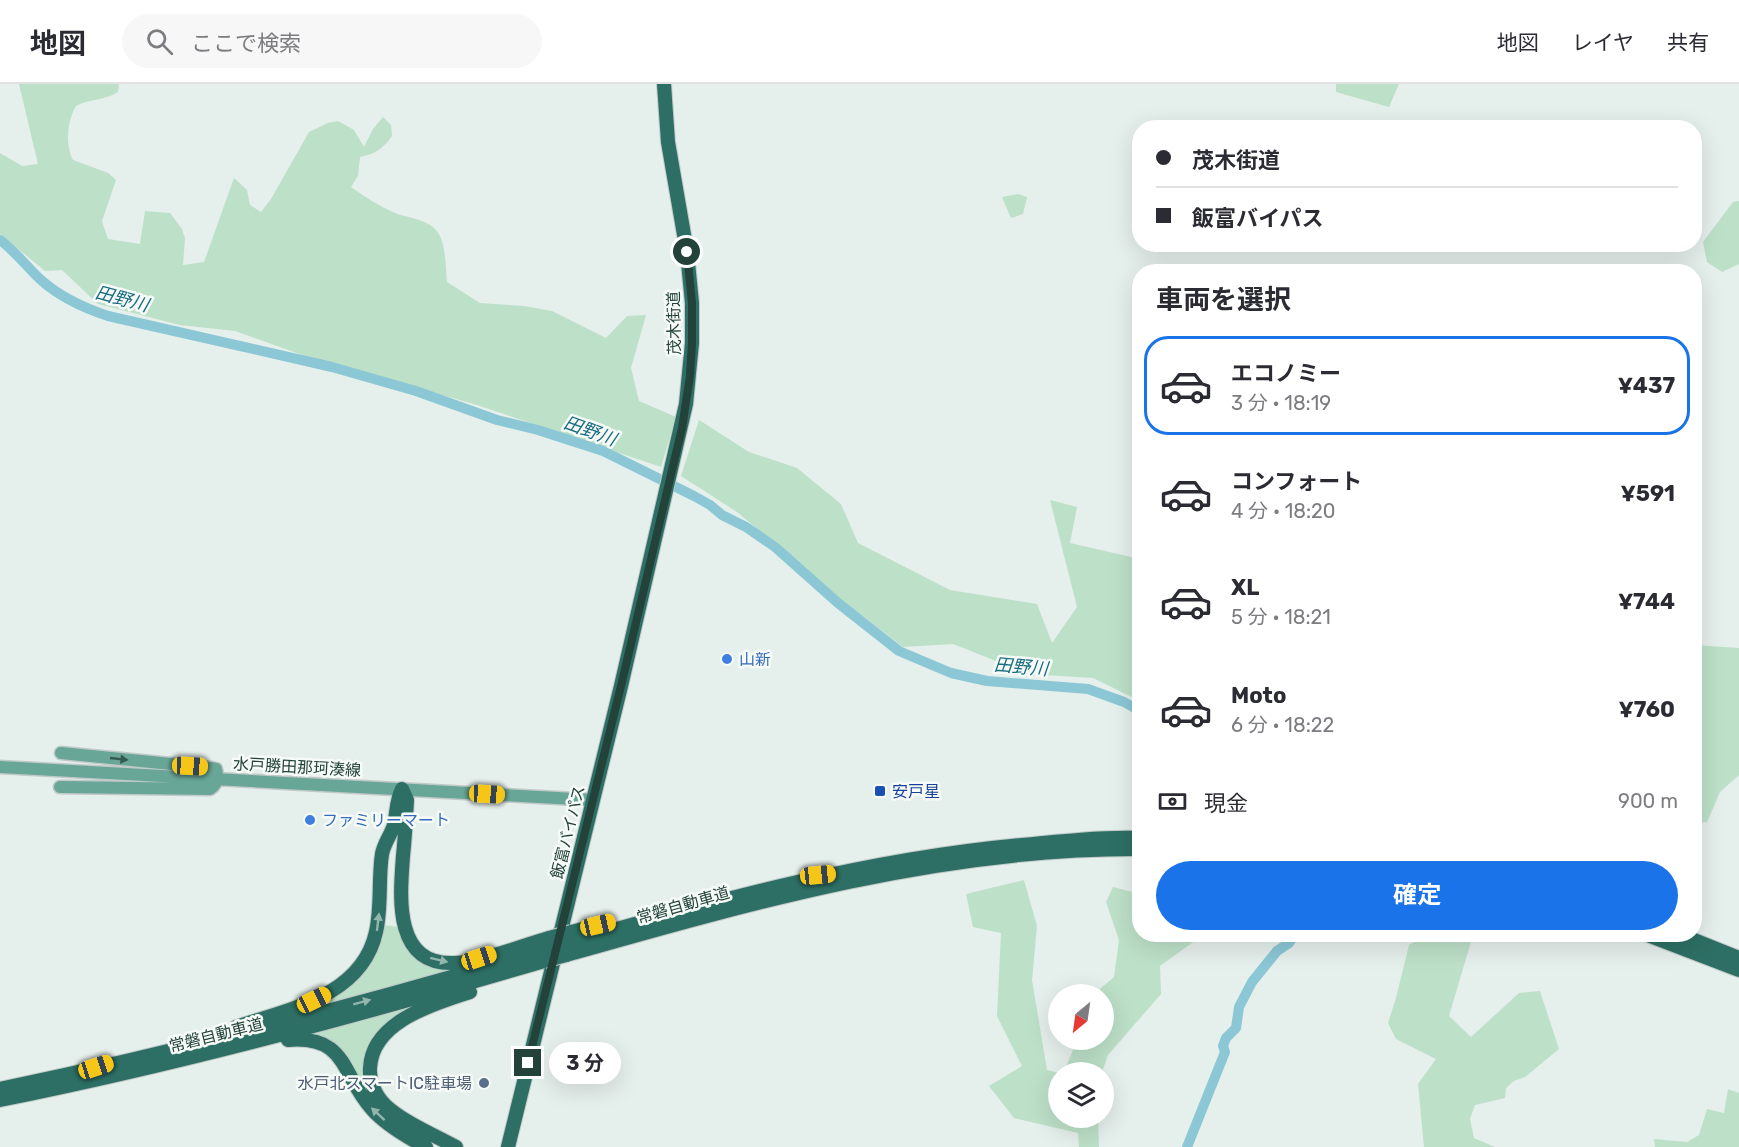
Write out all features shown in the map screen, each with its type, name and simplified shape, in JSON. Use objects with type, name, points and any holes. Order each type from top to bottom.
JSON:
[{"type":"highway","name":"茂木街道","points":[[659,524],[690,376],[692,343],[692,303],[687,252],[668,142],[664,84]]},
{"type":"highway","name":"飯富バイパス","points":[[508,1147],[659,524]]},
{"type":"highway","points":[[402,789],[407,801],[401,908],[404,927],[414,946],[433,960],[453,963],[479,958],[546,954],[781,879],[836,873],[863,874]]},
{"type":"highway","points":[[83,1077],[294,1008],[326,995],[347,981],[362,964],[375,938],[382,853],[394,824],[397,800],[402,789]]},
{"type":"highway","points":[[1092,845],[1132,839]]},
{"type":"highway","points":[[456,1147],[397,1114],[380,1098],[372,1085],[370,1070],[376,1046],[387,1032],[413,1015],[546,954],[930,855],[995,847],[1092,845],[1132,848]]},
{"type":"highway","points":[[1666,942],[1739,970]]},
{"type":"highway","points":[[1699,942],[1739,958]]},
{"type":"highway","name":"常磐自動車道","points":[[0,1100],[154,1056],[546,954]]},
{"type":"highway","points":[[83,1077],[141,1075],[288,1040],[309,1040],[327,1046],[339,1057],[363,1098],[379,1116],[426,1147]]},
{"type":"highway","name":"常磐自動車道","points":[[0,1089],[61,1082]]},
{"type":"highway","points":[[503,1147],[512,1130]]},
{"type":"main road","points":[[60,787],[210,789],[215,785],[217,779],[216,769],[211,768],[61,753]]},
{"type":"main road","name":"水戸勝田那珂湊線","points":[[0,767],[592,800]]},
{"type":"green space","points":[[19,84],[119,84],[118,92],[113,95],[76,106],[68,133],[70,154],[73,160],[108,173],[116,180],[102,221],[108,239],[140,244],[145,211],[170,213],[182,229],[185,238],[183,265],[204,262],[234,178],[247,190],[250,205],[261,212],[271,199],[309,132],[338,121],[354,130],[364,147],[373,129],[383,117],[391,125],[392,136],[378,150],[360,157],[358,176],[351,187],[389,210],[420,220],[434,228],[443,246],[447,282],[480,303],[524,306],[552,311],[606,338],[627,316],[646,315],[631,368],[639,401],[676,417],[661,467],[477,405],[305,356],[235,331],[180,325],[98,304],[62,270],[45,271],[0,234],[0,153],[22,166],[38,164]]},
{"type":"green space","points":[[1336,84],[1399,84],[1389,107],[1336,92]]},
{"type":"green space","points":[[1018,194],[1027,197],[1023,214],[1011,218],[1002,197]]},
{"type":"green space","points":[[1739,201],[1739,264],[1722,272],[1707,262],[1703,242],[1733,202]]},
{"type":"green space","points":[[699,420],[749,452],[797,468],[841,504],[858,543],[950,590],[1037,604],[1052,643],[1077,607],[1050,500],[1077,507],[1070,543],[1132,557],[1132,697],[1093,678],[1029,674],[953,644],[903,647],[843,601],[737,512],[681,476]]},
{"type":"green space","points":[[1702,645],[1739,648],[1739,775],[1720,792],[1707,822],[1702,822]]},
{"type":"green space","points":[[1024,880],[1037,926],[1032,980],[1048,1070],[1048,1126],[1014,1118],[989,1086],[1022,1066],[997,1016],[1001,933],[973,927],[966,894]]},
{"type":"green space","points":[[1113,887],[1132,892],[1132,942],[1193,942],[1160,966],[1161,994],[1114,1048],[1114,984],[1106,984],[1114,977],[1119,940],[1106,902]]},
{"type":"green space","points":[[382,925],[400,927],[407,943],[462,966],[259,1024],[337,992]]},
{"type":"green space","points":[[1414,942],[1471,942],[1449,1016],[1471,1037],[1519,993],[1540,991],[1559,1049],[1525,1077],[1514,1081],[1506,1088],[1505,1098],[1475,1105],[1470,1119],[1474,1138],[1495,1147],[1424,1147],[1418,1084],[1436,1059],[1396,1039],[1388,1023],[1409,945]]},
{"type":"green space","points":[[421,1003],[405,1014],[366,1068],[399,1127],[359,1083],[308,1035]]},
{"type":"green space","points":[[1073,1050],[1112,1050],[1106,1062],[1068,1062]]},
{"type":"green space","points":[[1728,1089],[1739,1093],[1739,1147],[1655,1147],[1654,1139],[1687,1142],[1699,1135],[1707,1109],[1724,1113]]},
{"type":"green space","points":[[1057,1128],[1098,1128],[1099,1147],[1079,1147],[1078,1133]]},
{"type":"waterway","name":"田野川","points":[[0,240],[56,292],[81,306],[108,316],[332,367],[416,391],[497,420],[538,430],[603,451],[694,496],[722,515],[746,527],[775,547],[838,603],[899,651],[951,673],[987,681],[1088,689],[1132,706]]},
{"type":"waterway","name":"田野川","points":[[1187,1147],[1225,1052],[1223,1046],[1226,1038],[1236,1028],[1239,1007],[1252,982],[1277,951],[1290,942]]},
{"type":"place","name":"山新","points":[[727,659]]},
{"type":"place","name":"安戸星","points":[[880,791]]},
{"type":"place","name":"ファミリーマート","points":[[310,820]]},
{"type":"place","name":"水戸北スマートIC駐車場","points":[[484,1083]]},
{"type":"route","points":[[528,1063],[682,428],[690,376],[692,343],[692,303],[687,252]]}]
